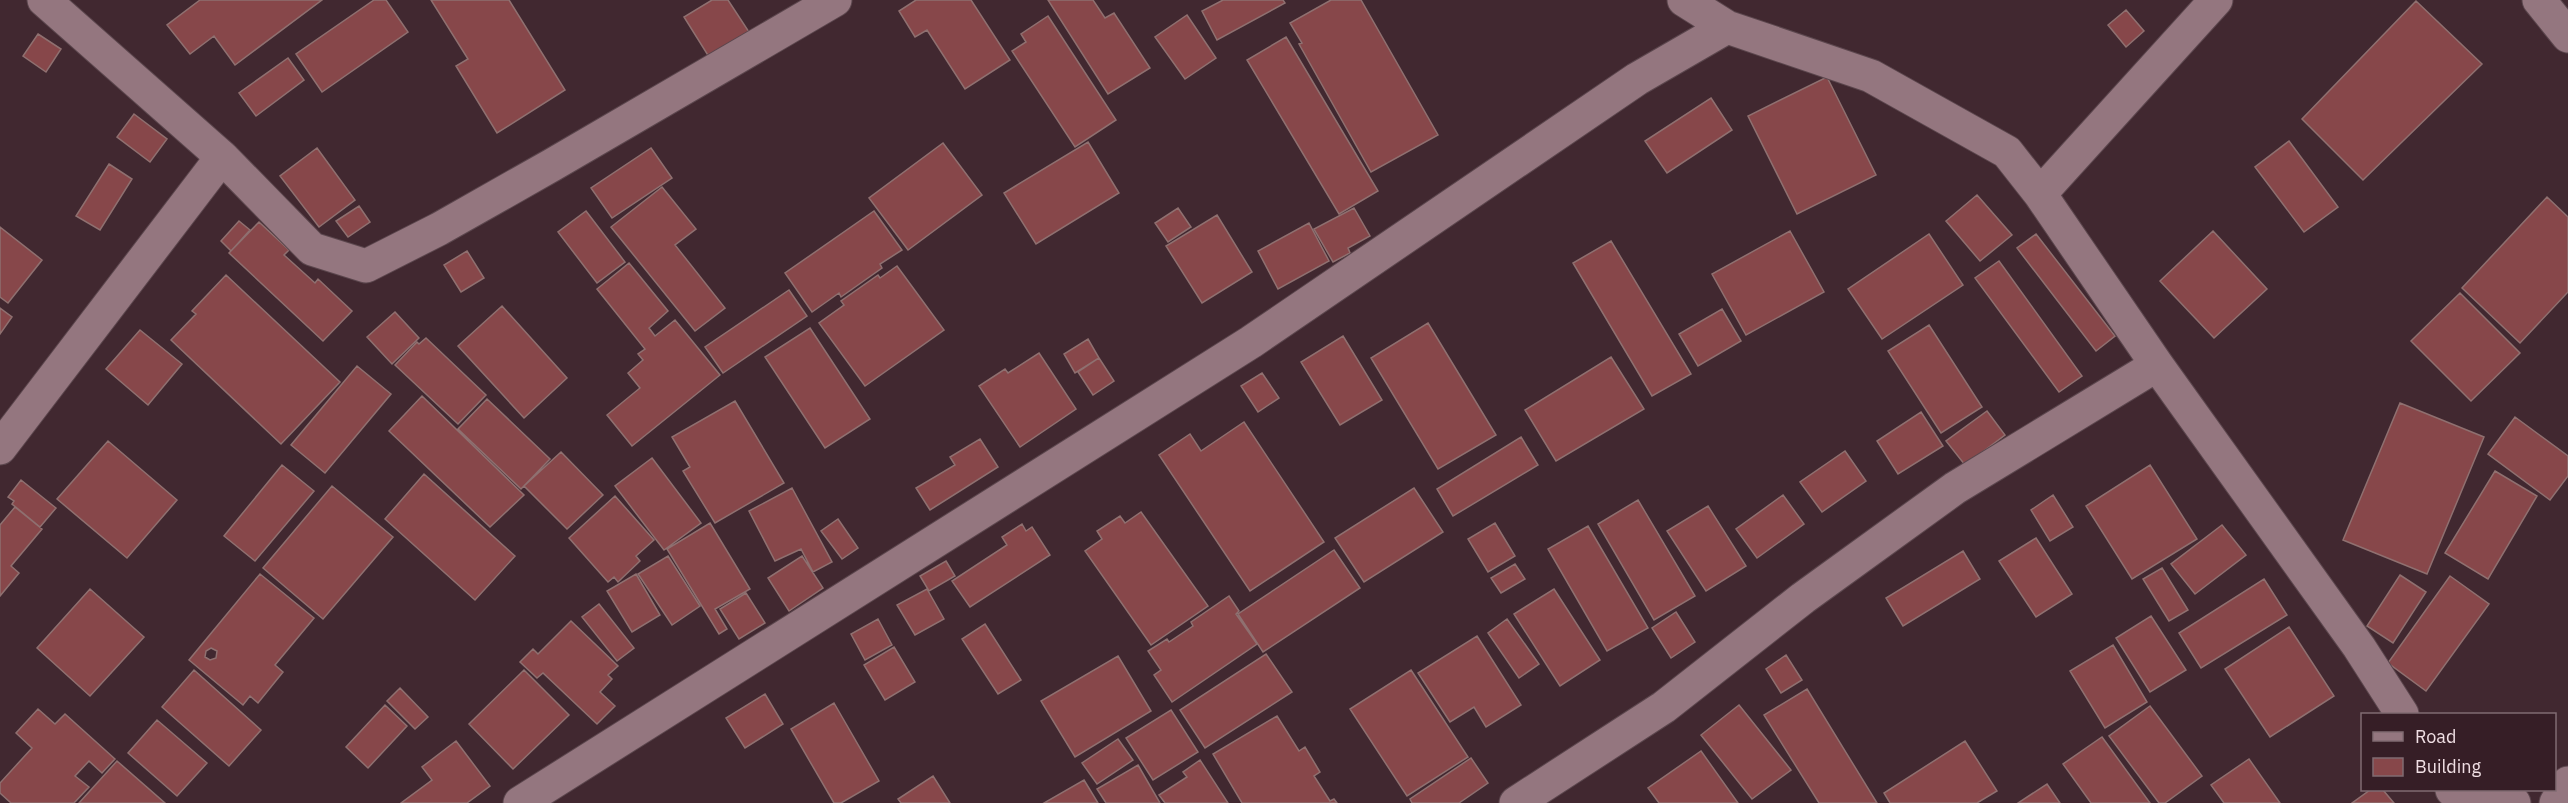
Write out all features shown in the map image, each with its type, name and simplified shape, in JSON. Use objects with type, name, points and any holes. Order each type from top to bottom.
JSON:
[{"type":"street","points":[[44,0],[222,157],[312,249],[366,266],[439,229],[552,165],[835,0]]},
{"type":"street","points":[[1684,0],[1727,27],[1871,76],[2007,152],[2040,194],[2157,365],[2359,647],[2401,713]]},
{"type":"street","points":[[2040,194],[2216,0]]},
{"type":"street","points":[[2539,0],[2568,36]]},
{"type":"street","points":[[520,803],[1251,342],[1637,79],[1727,27]]},
{"type":"street","points":[[0,448],[222,157]]},
{"type":"street","points":[[1516,803],[1664,707],[1803,598],[1955,488],[2157,365]]},
{"type":"street","points":[[2556,803],[2568,783]]},
{"type":"street","points":[[2435,803],[2449,791]]},
{"type":"street","points":[[2460,791],[2514,803]]},
{"type":"building","points":[[200,0],[322,0],[235,65],[214,36],[190,54],[167,25]]},
{"type":"building","points":[[374,0],[386,0],[408,32],[322,92],[296,54]]},
{"type":"building","points":[[431,0],[509,0],[565,90],[497,133],[456,66],[468,59]]},
{"type":"building","points":[[712,0],[728,0],[749,32],[709,57],[684,17]]},
{"type":"building","points":[[916,0],[971,0],[1010,60],[965,89],[927,30],[915,37],[899,11]]},
{"type":"building","points":[[1048,0],[1093,0],[1105,18],[1114,13],[1150,68],[1108,94]]},
{"type":"building","points":[[1223,0],[1283,0],[1285,3],[1217,40],[1202,11]]},
{"type":"building","points":[[1331,0],[1361,0],[1438,135],[1371,172],[1299,44],[1302,43],[1290,23]]},
{"type":"building","points":[[2416,1],[2482,64],[2363,180],[2302,119]]},
{"type":"building","points":[[2126,10],[2144,31],[2126,47],[2108,25]]},
{"type":"building","points":[[1187,15],[1216,58],[1185,79],[1155,37]]},
{"type":"building","points":[[1048,16],[1116,120],[1075,147],[1012,51],[1026,42],[1021,34]]},
{"type":"building","points":[[38,34],[61,49],[46,72],[23,56]]},
{"type":"building","points":[[1286,37],[1378,191],[1339,214],[1247,60]]},
{"type":"building","points":[[288,58],[304,80],[256,116],[239,93]]},
{"type":"building","points":[[1827,77],[1876,175],[1797,214],[1748,116]]},
{"type":"building","points":[[1711,98],[1732,130],[1667,173],[1645,141]]},
{"type":"building","points":[[134,114],[167,139],[150,162],[117,137]]},
{"type":"building","points":[[2289,141],[2338,207],[2304,232],[2255,167]]},
{"type":"building","points":[[1088,142],[1119,193],[1036,244],[1004,193]]},
{"type":"building","points":[[943,143],[982,195],[908,250],[869,198]]},
{"type":"building","points":[[317,148],[355,200],[319,227],[280,176]]},
{"type":"building","points":[[651,148],[672,178],[612,218],[591,188]]},
{"type":"building","points":[[109,164],[132,179],[100,230],[76,216]]},
{"type":"building","points":[[662,187],[696,229],[675,245],[725,308],[695,331],[611,227]]},
{"type":"building","points":[[1977,195],[2012,235],[1980,261],[1946,221]]},
{"type":"building","points":[[2547,197],[2568,217],[2568,292],[2520,343],[2462,288]]},
{"type":"building","points":[[359,206],[370,222],[348,237],[336,221]]},
{"type":"building","points":[[1178,208],[1191,227],[1168,242],[1155,223]]},
{"type":"building","points":[[1354,208],[1370,236],[1348,248],[1350,253],[1333,262],[1314,229]]},
{"type":"building","points":[[586,211],[625,262],[597,283],[558,232]]},
{"type":"building","points":[[874,211],[902,250],[880,264],[882,268],[841,297],[839,293],[812,312],[785,273]]},
{"type":"building","points":[[1217,215],[1252,272],[1202,303],[1166,246]]},
{"type":"building","points":[[239,221],[250,230],[231,251],[221,241]]},
{"type":"building","points":[[259,222],[289,250],[284,255],[315,283],[318,279],[352,311],[323,341],[229,253]]},
{"type":"building","points":[[1309,223],[1329,261],[1278,289],[1258,251]]},
{"type":"building","points":[[0,227],[42,260],[8,303],[0,297]]},
{"type":"building","points":[[1790,231],[1824,292],[1746,335],[1712,274]]},
{"type":"building","points":[[2213,231],[2267,289],[2214,338],[2160,281]]},
{"type":"building","points":[[1929,234],[1963,285],[1882,339],[1848,289]]},
{"type":"building","points":[[2036,234],[2115,336],[2096,351],[2017,248]]},
{"type":"building","points":[[1611,241],[1691,374],[1652,396],[1573,263]]},
{"type":"building","points":[[467,251],[484,278],[461,292],[444,265]]},
{"type":"building","points":[[1999,261],[2082,376],[2059,392],[1975,278]]},
{"type":"building","points":[[629,263],[668,311],[649,328],[655,336],[675,320],[720,375],[632,446],[607,415],[640,388],[628,373],[643,360],[638,354],[645,349],[597,289]]},
{"type":"building","points":[[897,266],[944,330],[865,386],[819,323],[844,305],[841,301],[878,275],[880,278]]},
{"type":"building","points":[[226,275],[340,382],[281,444],[171,340],[196,314],[192,311]]},
{"type":"building","points":[[789,290],[807,316],[723,373],[705,347]]},
{"type":"building","points":[[2460,293],[2520,353],[2471,401],[2411,341]]},
{"type":"building","points":[[502,306],[567,378],[524,418],[458,346]]},
{"type":"building","points":[[0,308],[12,317],[0,334]]},
{"type":"building","points":[[1722,309],[1741,341],[1698,366],[1679,334]]},
{"type":"building","points":[[395,312],[419,338],[392,364],[367,337]]},
{"type":"building","points":[[1428,323],[1496,435],[1438,469],[1371,358]]},
{"type":"building","points":[[1929,325],[1982,407],[1941,433],[1888,351]]},
{"type":"building","points":[[810,328],[870,419],[825,448],[765,357]]},
{"type":"building","points":[[140,330],[182,364],[148,405],[106,369]]},
{"type":"building","points":[[1343,336],[1382,400],[1340,425],[1301,362]]},
{"type":"building","points":[[426,338],[486,395],[458,424],[395,365],[417,342],[419,344]]},
{"type":"building","points":[[1088,339],[1099,358],[1075,373],[1064,354]]},
{"type":"building","points":[[1039,353],[1076,409],[1020,447],[979,386],[1005,369],[1008,373]]},
{"type":"building","points":[[1611,357],[1644,409],[1556,461],[1525,410]]},
{"type":"building","points":[[1099,358],[1114,381],[1093,395],[1078,372]]},
{"type":"building","points":[[357,366],[391,394],[325,473],[291,445]]},
{"type":"building","points":[[1262,373],[1279,398],[1258,412],[1241,386]]},
{"type":"building","points":[[422,396],[524,495],[490,527],[389,431]]},
{"type":"building","points":[[487,399],[550,459],[521,489],[458,429]]},
{"type":"building","points":[[735,401],[784,483],[715,523],[683,471],[690,467],[672,437]]},
{"type":"building","points":[[2400,403],[2484,437],[2427,574],[2343,540]]},
{"type":"building","points":[[1987,411],[2005,435],[1965,465],[1946,441]]},
{"type":"building","points":[[1921,412],[1943,446],[1898,474],[1877,441]]},
{"type":"building","points":[[2515,417],[2568,456],[2568,476],[2550,500],[2488,454]]},
{"type":"building","points":[[1244,422],[1324,542],[1250,591],[1159,455],[1190,434],[1201,451]]},
{"type":"building","points":[[1521,437],[1538,465],[1453,516],[1437,489]]},
{"type":"building","points":[[980,439],[998,467],[930,510],[916,488],[955,465],[950,457]]},
{"type":"building","points":[[108,441],[177,500],[127,558],[57,499]]},
{"type":"building","points":[[1845,451],[1866,481],[1822,512],[1800,482]]},
{"type":"building","points":[[561,452],[603,495],[567,529],[524,486]]},
{"type":"building","points":[[652,458],[701,523],[664,550],[615,486]]},
{"type":"building","points":[[282,465],[314,491],[255,561],[224,536]]},
{"type":"building","points":[[2150,465],[2197,539],[2132,579],[2086,506]]},
{"type":"building","points":[[2495,471],[2537,496],[2488,579],[2445,553]]},
{"type":"building","points":[[424,474],[515,556],[475,600],[385,519]]},
{"type":"building","points":[[21,480],[56,508],[40,527],[12,504],[14,501],[8,497]]},
{"type":"building","points":[[332,486],[393,537],[323,619],[263,568]]},
{"type":"building","points":[[792,488],[832,562],[813,572],[801,549],[775,561],[749,511]]},
{"type":"building","points":[[1414,488],[1443,532],[1364,582],[1335,538]]},
{"type":"building","points":[[1783,495],[1804,524],[1757,558],[1736,529]]},
{"type":"building","points":[[2053,495],[2073,527],[2050,541],[2031,510]]},
{"type":"building","points":[[615,496],[654,540],[636,556],[640,561],[618,582],[614,577],[608,582],[569,538]]},
{"type":"building","points":[[1638,500],[1695,596],[1654,620],[1598,524]]},
{"type":"building","points":[[1708,506],[1746,566],[1706,591],[1667,531]]},
{"type":"building","points":[[15,507],[42,529],[11,566],[19,573],[0,596],[0,525]]},
{"type":"building","points":[[1141,512],[1208,606],[1151,645],[1085,551],[1102,539],[1097,531],[1120,516],[1125,523]]},
{"type":"building","points":[[838,519],[858,548],[842,559],[821,531]]},
{"type":"building","points":[[710,523],[750,589],[715,609],[727,629],[719,634],[667,549]]},
{"type":"building","points":[[1495,523],[1515,556],[1488,572],[1468,539]]},
{"type":"building","points":[[1022,524],[1026,531],[1032,527],[1050,555],[970,607],[952,581],[1007,545],[1002,537]]},
{"type":"building","points":[[2222,525],[2246,555],[2195,594],[2171,564]]},
{"type":"building","points":[[1588,526],[1648,628],[1607,651],[1548,549]]},
{"type":"building","points":[[2036,538],[2072,594],[2036,617],[1999,561]]},
{"type":"building","points":[[1334,550],[1360,588],[1263,652],[1238,614]]},
{"type":"building","points":[[1963,551],[1980,579],[1903,626],[1886,598]]},
{"type":"building","points":[[668,556],[700,606],[672,625],[638,574]]},
{"type":"building","points":[[802,556],[823,588],[789,611],[768,578]]},
{"type":"building","points":[[946,561],[955,576],[929,591],[920,576]]},
{"type":"building","points":[[1515,564],[1525,579],[1501,593],[1491,578]]},
{"type":"building","points":[[2162,568],[2188,610],[2169,621],[2143,579]]},
{"type":"building","points":[[260,574],[314,618],[275,665],[283,672],[258,703],[250,696],[243,705],[189,660]],"holes":[[[211,648],[217,651],[216,658],[210,660],[205,657],[206,651]]]},
{"type":"building","points":[[636,574],[660,615],[632,632],[607,591]]},
{"type":"building","points":[[2400,575],[2426,592],[2393,643],[2367,626]]},
{"type":"building","points":[[2450,576],[2489,604],[2426,691],[2388,663]]},
{"type":"building","points":[[2264,579],[2287,615],[2201,668],[2179,633]]},
{"type":"building","points":[[90,589],[144,637],[90,696],[37,648]]},
{"type":"building","points":[[927,589],[944,619],[915,635],[897,605]]},
{"type":"building","points":[[1554,589],[1600,660],[1560,686],[1514,614]]},
{"type":"building","points":[[746,593],[765,623],[739,639],[720,609]]},
{"type":"building","points":[[1229,596],[1239,611],[1236,614],[1257,644],[1172,702],[1154,675],[1161,670],[1148,651],[1167,639],[1169,642],[1193,626],[1191,622]]},
{"type":"building","points":[[599,604],[634,648],[617,661],[582,617]]},
{"type":"building","points":[[1676,612],[1695,642],[1671,658],[1652,628]]},
{"type":"building","points":[[2151,616],[2186,670],[2150,692],[2116,638]]},
{"type":"building","points":[[878,619],[892,645],[865,660],[851,634]]},
{"type":"building","points":[[1507,619],[1539,664],[1519,678],[1488,633]]},
{"type":"building","points":[[571,621],[618,666],[608,675],[612,679],[600,692],[615,706],[597,724],[543,673],[537,678],[520,662],[533,649],[538,654]]},
{"type":"building","points":[[985,624],[1021,680],[998,694],[962,639]]},
{"type":"building","points":[[2289,627],[2334,696],[2270,737],[2225,669]]},
{"type":"building","points":[[1477,636],[1521,705],[1486,727],[1474,707],[1450,722],[1418,673]]},
{"type":"building","points":[[2113,645],[2147,702],[2105,728],[2070,671]]},
{"type":"building","points":[[894,647],[915,682],[885,700],[864,665]]},
{"type":"building","points":[[1266,654],[1292,692],[1205,748],[1180,710]]},
{"type":"building","points":[[1786,655],[1802,680],[1781,693],[1766,669]]},
{"type":"building","points":[[1118,656],[1151,711],[1075,757],[1041,701]]},
{"type":"building","points":[[194,670],[261,730],[229,766],[162,707]]},
{"type":"building","points":[[524,670],[569,715],[513,769],[469,724]]},
{"type":"building","points":[[1411,670],[1468,757],[1407,796],[1350,709]]},
{"type":"building","points":[[400,688],[428,717],[415,729],[387,701]]},
{"type":"building","points":[[1807,689],[1877,803],[1819,803],[1764,715]]},
{"type":"building","points":[[765,694],[783,724],[745,748],[726,718]]},
{"type":"building","points":[[834,703],[879,781],[841,803],[834,803],[791,729]]},
{"type":"building","points":[[385,705],[407,726],[368,768],[346,747]]},
{"type":"building","points":[[1739,705],[1791,770],[1752,799],[1701,735]]},
{"type":"building","points":[[2150,706],[2202,776],[2165,803],[2159,803],[2109,736]]},
{"type":"building","points":[[38,709],[55,724],[65,714],[115,759],[102,773],[89,761],[75,776],[89,787],[74,803],[11,803],[0,793],[0,783],[32,748],[16,733]]},
{"type":"building","points":[[1171,710],[1198,752],[1153,780],[1126,738]]},
{"type":"building","points":[[1277,716],[1299,751],[1305,747],[1320,772],[1314,776],[1330,801],[1334,799],[1337,803],[1242,803],[1213,754]]},
{"type":"building","points":[[157,720],[207,763],[177,796],[128,753]]},
{"type":"building","points":[[2102,737],[2150,803],[2091,803],[2063,764]]},
{"type":"building","points":[[1118,739],[1133,760],[1097,784],[1082,763]]},
{"type":"building","points":[[456,741],[490,786],[467,803],[401,803],[432,780],[422,767]]},
{"type":"building","points":[[1965,741],[1997,791],[1977,803],[1890,803],[1884,793]]},
{"type":"building","points":[[1701,751],[1738,803],[1659,803],[1648,788]]},
{"type":"building","points":[[1471,758],[1488,783],[1459,803],[1412,803],[1410,799]]},
{"type":"building","points":[[2249,759],[2280,803],[2224,803],[2211,785]]},
{"type":"building","points":[[1200,760],[1228,803],[1165,803],[1159,795],[1187,777],[1183,772]]},
{"type":"building","points":[[117,761],[165,803],[79,803]]},
{"type":"building","points":[[1138,765],[1160,803],[1106,803],[1097,789]]},
{"type":"building","points":[[933,776],[950,803],[901,803],[898,799]]},
{"type":"building","points":[[1084,780],[1098,803],[1044,803]]},
{"type":"building","points":[[2047,784],[2060,803],[2018,803]]},
{"type":"building","points":[[2369,791],[2384,791],[2394,803],[2352,803]]}]
